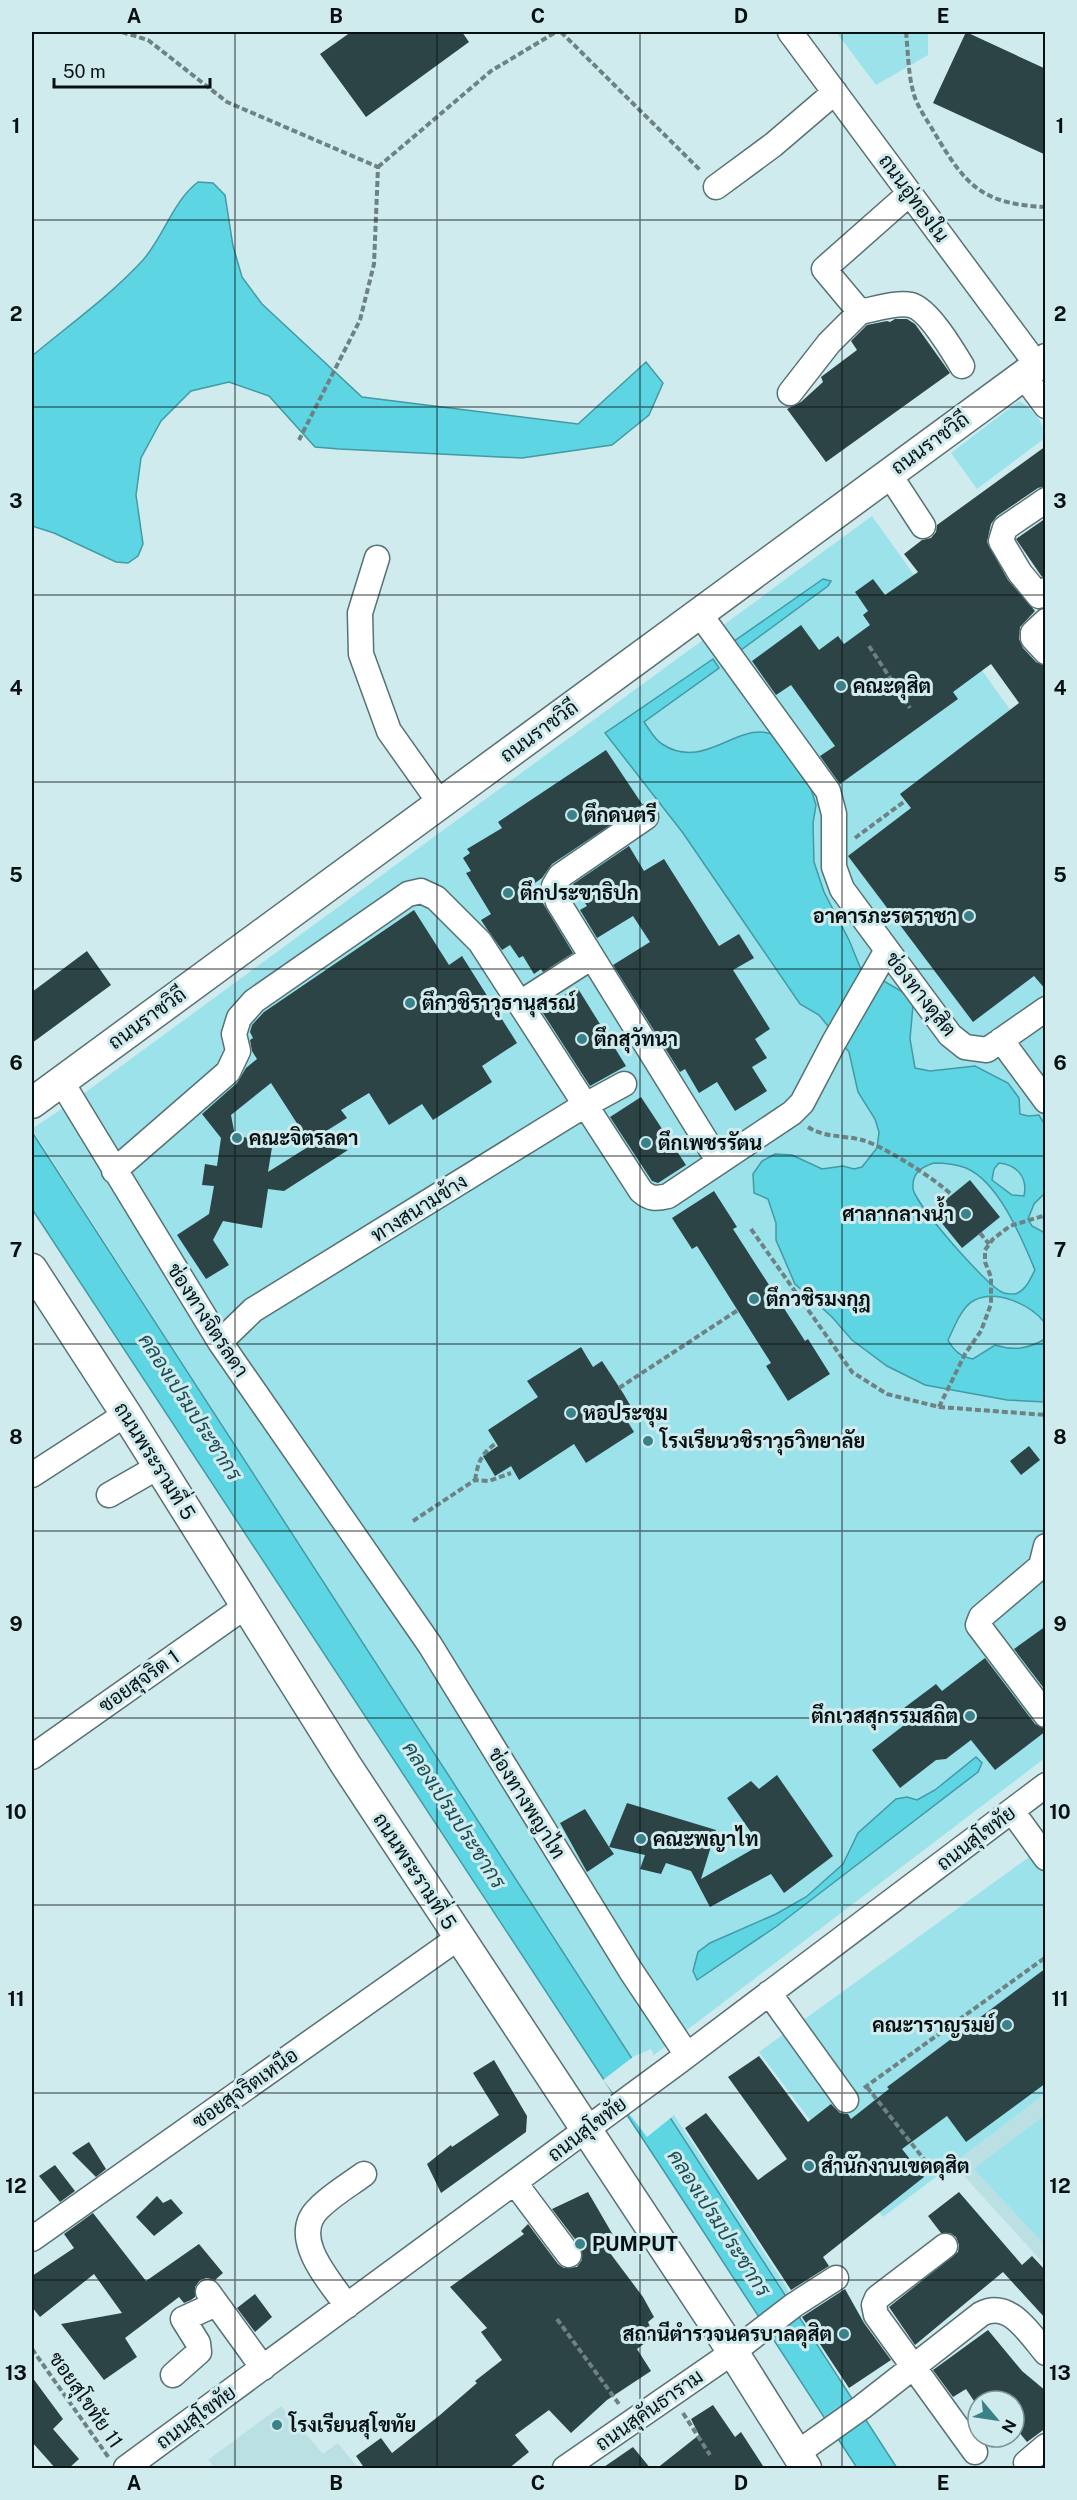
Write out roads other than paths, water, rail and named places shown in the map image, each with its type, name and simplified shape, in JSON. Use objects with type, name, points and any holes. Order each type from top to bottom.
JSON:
[{"type":"main road","name":"ถนนราชวิถี","points":[[32,1103],[1035,366]]},
{"type":"main road","name":"ถนนพระรามที่ 5","points":[[32,1269],[126,1414],[346,1765],[585,2131],[733,2352],[801,2461]]},
{"type":"street","name":"ถนนอู่ทองใน","points":[[790,32],[1035,366],[1046,406]]},
{"type":"street","points":[[716,187],[773,145],[835,92]]},
{"type":"street","points":[[860,312],[824,269],[910,193]]},
{"type":"street","points":[[790,393],[829,343],[860,312],[904,305],[914,306],[937,327],[962,366]]},
{"type":"street","points":[[889,474],[923,526]]},
{"type":"street","points":[[1046,500],[1005,528],[1001,542],[1020,573],[1039,596],[1046,590]]},
{"type":"street","points":[[377,558],[360,614],[361,654],[389,731],[440,803]]},
{"type":"street","name":"ช่องทางดุสิต","points":[[699,613],[828,791],[834,814],[834,867],[842,889],[882,960],[950,1035],[965,1047],[987,1050],[1046,1009]]},
{"type":"street","points":[[1046,621],[1033,633],[1033,638],[1046,652]]},
{"type":"street","points":[[646,817],[560,876],[554,886],[558,902],[719,1162]]},
{"type":"street","points":[[114,1171],[228,1072],[238,1051],[234,1034],[239,1018],[254,1001],[408,894],[421,891],[436,898],[480,942],[587,1104],[641,1191],[648,1198],[668,1196],[792,1113],[802,1103],[834,1042],[882,960]]},
{"type":"street","points":[[520,1004],[592,957]]},
{"type":"street","points":[[1000,1040],[1046,1101]]},
{"type":"street","name":"ช่องทางจิตรลดา","points":[[61,1081],[220,1342],[366,1552]]},
{"type":"street","name":"ทางสนามข้าง","points":[[220,1342],[253,1310],[587,1104],[624,1084]]},
{"type":"street","points":[[32,1475],[126,1414]]},
{"type":"street","points":[[109,1495],[158,1467]]},
{"type":"street","points":[[1046,1546],[1041,1566],[981,1617],[978,1625],[1046,1715]]},
{"type":"street","name":"ช่องทางพญาไท","points":[[366,1552],[430,1645],[631,1971],[687,2055]]},
{"type":"street","name":"ซอยสุจริต 1","points":[[32,1757],[246,1606]]},
{"type":"street","name":"ถนนสุโขทัย","points":[[118,2464],[262,2368],[347,2306],[687,2055],[1046,1785]]},
{"type":"street","points":[[1012,1811],[1046,1858]]},
{"type":"street","name":"ซอยสุจริตเหนือ","points":[[32,2239],[458,1938]]},
{"type":"street","points":[[769,1993],[845,2097]]},
{"type":"street","points":[[347,2306],[314,2255],[309,2245],[307,2230],[310,2218],[318,2208],[364,2174]]},
{"type":"street","points":[[515,2182],[569,2255]]},
{"type":"street","points":[[945,2246],[877,2298],[874,2305],[876,2315],[912,2368],[975,2452]]},
{"type":"street","name":"ถนนสุคันธาราม","points":[[565,2469],[733,2352],[794,2305],[836,2278]]},
{"type":"street","points":[[173,2375],[199,2352],[198,2343],[183,2319],[212,2297],[262,2368]]},
{"type":"street","points":[[801,2461],[824,2434],[981,2314],[992,2308],[1003,2310],[1013,2316],[1046,2353]]},
{"type":"street","points":[[1026,2463],[1046,2446]]},
{"type":"water","points":[[198,182],[213,183],[225,195],[233,246],[242,277],[262,304],[362,397],[578,424],[646,362],[663,383],[649,415],[612,445],[522,458],[339,449],[315,447],[269,396],[229,382],[191,391],[161,421],[141,458],[136,495],[143,544],[138,556],[128,563],[116,562],[54,533],[32,526],[32,356],[103,298],[143,260],[182,199]]},
{"type":"water","points":[[823,579],[831,581],[828,586],[737,653],[730,644]]},
{"type":"water","points":[[713,659],[719,668],[644,722],[652,734],[662,744],[678,751],[693,752],[708,749],[749,733],[763,732],[776,736],[811,789],[816,805],[813,823],[814,862],[824,892],[860,967],[911,997],[913,1005],[910,1039],[915,1068],[930,1071],[975,1066],[1008,1083],[1019,1098],[1020,1114],[1039,1115],[1045,1125],[1045,1196],[1043,1195],[1034,1204],[1028,1219],[1032,1226],[1045,1233],[1045,1323],[1031,1310],[1012,1300],[992,1296],[982,1297],[965,1308],[948,1340],[958,1353],[973,1359],[995,1345],[1020,1348],[1045,1339],[1045,1402],[1007,1400],[925,1385],[887,1366],[852,1340],[832,1317],[795,1284],[776,1240],[776,1223],[768,1199],[754,1193],[753,1174],[762,1161],[775,1154],[792,1155],[822,1169],[843,1166],[854,1169],[862,1167],[877,1148],[879,1132],[875,1119],[858,1092],[849,1052],[819,1015],[800,1004],[683,833],[605,733]],"holes":[[[934,1163],[966,1168],[978,1175],[999,1198],[1035,1270],[1022,1290],[1015,1294],[1008,1294],[994,1286],[952,1243],[925,1209],[916,1196],[913,1183],[921,1169]],[[999,1163],[1011,1166],[1020,1173],[1024,1183],[1024,1196],[1012,1195],[992,1180],[994,1169]]]},
{"type":"water","name":"คลองเปรมประชากร","points":[[32,1132],[897,2468],[857,2468],[32,1209]]},
{"type":"water","points":[[976,1757],[982,1763],[978,1772],[777,1926],[697,1980],[693,1971],[698,1952],[710,1943],[776,1914],[806,1897],[843,1864],[858,1833],[896,1799],[907,1797],[917,1800],[935,1790]]},
{"type":"place","name":"คณะดุสิต","points":[[841,686]]},
{"type":"place","name":"ตึกดนตรี","points":[[572,815]]},
{"type":"place","name":"ตึกประขาธิปก","points":[[508,893]]},
{"type":"place","name":"อาคารภะรตราชา","points":[[969,916]]},
{"type":"place","name":"ตึกวชิราวุธานุสรณ์","points":[[410,1003]]},
{"type":"place","name":"ตึกสุวัทนา","points":[[582,1039]]},
{"type":"place","name":"คณะจิตรลดา","points":[[237,1138]]},
{"type":"place","name":"ตึกเพชรรัตน","points":[[646,1143]]},
{"type":"place","name":"ศาลากลางน้ำ","points":[[966,1214]]},
{"type":"place","name":"ตึกวชิรมงกุฎ","points":[[754,1299]]},
{"type":"place","name":"หอประชุม","points":[[571,1413]]},
{"type":"place","name":"โรงเรียนวชิราวุธวิทยาลัย","points":[[648,1441]]},
{"type":"place","name":"ตึกเวสสุกรรมสถิต","points":[[970,1716]]},
{"type":"place","name":"คณะพญาไท","points":[[641,1839]]},
{"type":"place","name":"คณะาราญรมย์","points":[[1007,2025]]},
{"type":"place","name":"สำนักงานเขตดุสิต","points":[[809,2166]]},
{"type":"place","name":"PUMPUT","points":[[580,2244]]},
{"type":"place","name":"สถานีตำรวจนครบาลดุสิต","points":[[844,2334]]},
{"type":"place","name":"โรงเรียนสุโขทัย","points":[[277,2425]]}]
